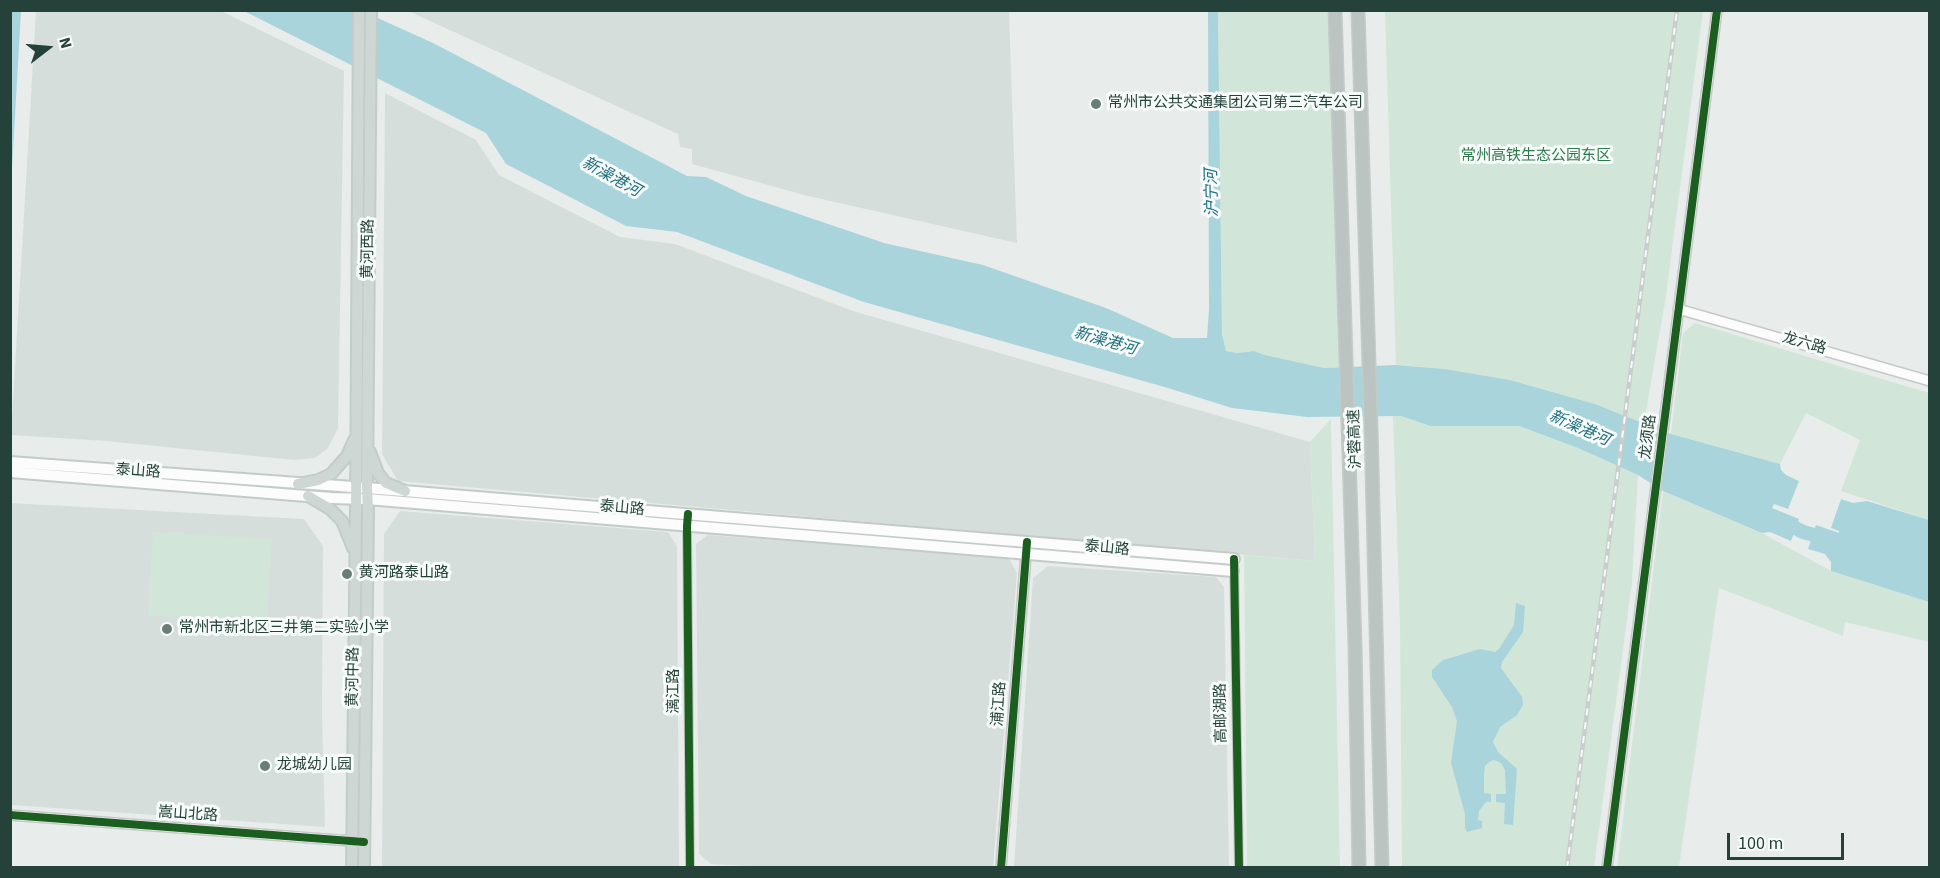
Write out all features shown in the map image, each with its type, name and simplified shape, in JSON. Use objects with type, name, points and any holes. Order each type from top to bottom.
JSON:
[{"type":"highway","name":"沪蓉高速","points":[[1335,10],[1356,645],[1359,867]]},
{"type":"highway","name":"沪蓉高速","points":[[1358,10],[1382,867]]},
{"type":"main road","name":"黄河西路","points":[[359,10],[356,434],[362,493]]},
{"type":"main road","name":"黄河西路","points":[[362,493],[367,440],[371,10]]},
{"type":"main road","points":[[298,484],[318,480],[331,474],[347,456],[356,434]]},
{"type":"main road","points":[[367,440],[378,473],[386,483],[405,491]]},
{"type":"main road","name":"泰山路","points":[[14,467],[298,484],[362,493],[687,526],[1233,571]]},
{"type":"main road","name":"泰山路","points":[[14,467],[308,496],[405,491],[1234,559]]},
{"type":"main road","name":"黄河中路","points":[[362,493],[355,559],[358,841],[364,867]]},
{"type":"main road","name":"黄河中路","points":[[352,867],[358,841],[362,493]]},
{"type":"main road","points":[[308,496],[330,509],[342,521],[350,537],[355,559]]},
{"type":"street","name":"龙须路","points":[[1607,867],[1717,10]]},
{"type":"street","name":"龙六路","points":[[1678,309],[1929,381]]},
{"type":"street","name":"漓江路","points":[[688,514],[690,867]]},
{"type":"street","name":"浦江路","points":[[1001,867],[1027,542]]},
{"type":"street","name":"高邮湖路","points":[[1234,559],[1239,867]]},
{"type":"street","name":"嵩山北路","points":[[10,815],[358,841]]},
{"type":"shaded area","points":[[36,11],[221,11],[344,71],[338,428],[328,448],[315,458],[295,460],[106,441],[11,435]]},
{"type":"shaded area","points":[[408,11],[1009,11],[1017,243],[808,196],[692,164],[692,149],[680,147],[678,134]]},
{"type":"shaded area","points":[[385,93],[476,140],[499,175],[620,237],[675,244],[853,311],[1310,442],[1315,561],[398,481],[382,454]]},
{"type":"shaded area","name":"常州市新北区三井第二实验小学","points":[[10,503],[304,519],[323,546],[322,714],[325,827],[11,805]]},
{"type":"shaded area","points":[[400,511],[668,532],[677,546],[679,867],[382,867],[384,534]]},
{"type":"shaded area","points":[[708,535],[1008,557],[1017,573],[993,867],[764,867],[711,864],[699,854],[696,544]]},
{"type":"shaded area","points":[[1048,566],[1216,577],[1224,587],[1229,867],[1014,867],[1033,578]]},
{"type":"green space","points":[[1218,11],[1330,11],[1341,367],[1324,368],[1254,351],[1237,353],[1226,351],[1222,334]]},
{"type":"green space","name":"常州高铁生态公园东区","points":[[1385,11],[1703,11],[1666,296],[1644,423],[1595,404],[1510,380],[1445,369],[1396,365]]},
{"type":"green space","points":[[1695,323],[1929,393],[1929,520],[1841,491],[1860,440],[1806,413],[1780,464],[1671,434],[1683,333]]},
{"type":"green space","points":[[1393,416],[1401,416],[1430,426],[1519,426],[1578,448],[1638,475],[1632,582],[1594,867],[1402,867],[1400,624]]},
{"type":"green space","points":[[1331,419],[1340,867],[1247,867],[1244,555],[1315,561],[1310,442]]},
{"type":"green space","points":[[1663,491],[1762,533],[1831,571],[1929,602],[1929,642],[1845,622],[1843,636],[1719,588],[1679,867],[1617,868]]},
{"type":"green space","points":[[153,532],[272,539],[267,623],[148,615]]},
{"type":"water","points":[[10,11],[21,11],[11,186]]},
{"type":"water","name":"沪宁河","points":[[244,11],[362,11],[433,43],[687,176],[706,177],[746,196],[884,243],[983,265],[1106,308],[1173,338],[1207,338],[1209,309],[1208,11],[1218,11],[1222,334],[1226,351],[1237,353],[1254,351],[1324,368],[1396,365],[1445,369],[1510,380],[1595,404],[1671,434],[1780,464],[1781,470],[1786,475],[1799,481],[1788,509],[1774,504],[1772,508],[1799,519],[1791,541],[1770,532],[1762,533],[1663,491],[1638,475],[1578,448],[1519,426],[1430,426],[1401,416],[1307,417],[1232,408],[864,302],[677,232],[626,226],[506,164],[486,133]]},
{"type":"water","points":[[1841,499],[1853,503],[1867,501],[1929,520],[1929,602],[1831,571],[1831,562],[1825,554],[1808,549],[1816,525],[1839,533],[1831,528]]},
{"type":"water","points":[[1516,603],[1525,606],[1523,632],[1502,662],[1501,668],[1522,697],[1523,705],[1517,715],[1500,727],[1493,742],[1498,752],[1517,769],[1513,825],[1504,824],[1505,803],[1496,802],[1496,794],[1506,794],[1505,770],[1501,763],[1494,760],[1485,766],[1484,793],[1491,794],[1491,802],[1486,802],[1479,811],[1478,820],[1482,821],[1482,828],[1467,832],[1465,814],[1451,763],[1457,721],[1452,707],[1432,677],[1432,670],[1443,660],[1480,649],[1495,652],[1499,649],[1514,625]]},
{"type":"waterway","name":"新澡港河","points":[[1780,520],[1803,532],[1829,539]]},
{"type":"railway","points":[[1567,868],[1677,10]]},
{"type":"cycle path","points":[[1607,868],[1717,10]]},
{"type":"cycle path","points":[[688,514],[690,868]]},
{"type":"cycle path","points":[[1001,868],[1027,542]]},
{"type":"cycle path","points":[[1234,559],[1239,868]]},
{"type":"cycle path","points":[[10,815],[364,842]]},
{"type":"place","name":"常州市公共交通集团公司第三汽车公司","points":[[1096,104]]},
{"type":"place","name":"黄河路泰山路","points":[[347,574]]},
{"type":"place","name":"常州市新北区三井第二实验小学","points":[[167,629]]},
{"type":"place","name":"龙城幼儿园","points":[[265,766]]}]
